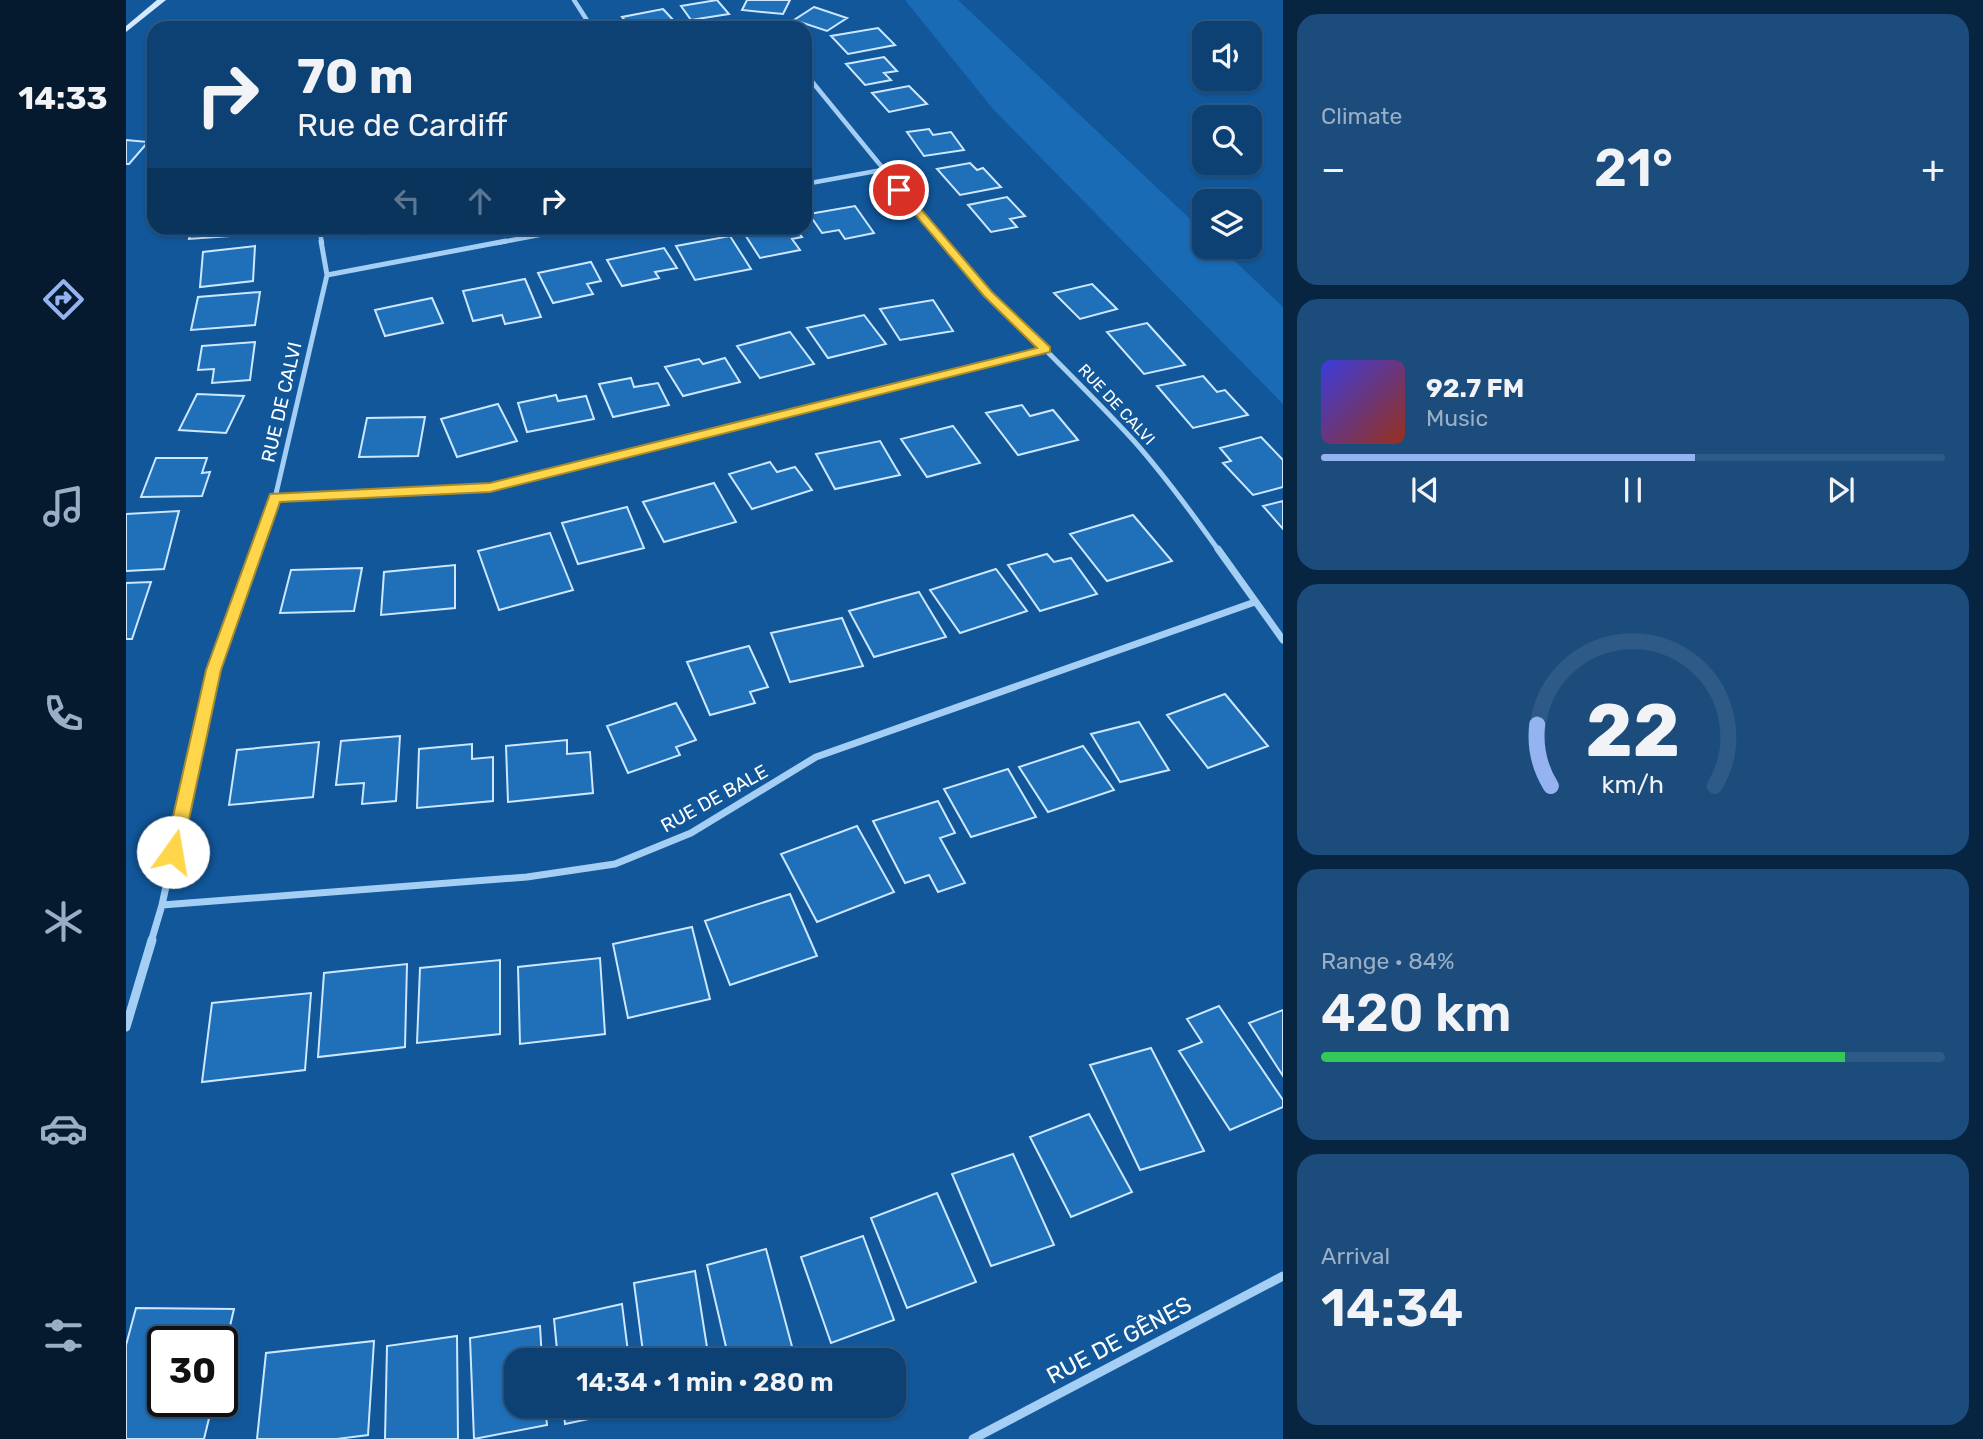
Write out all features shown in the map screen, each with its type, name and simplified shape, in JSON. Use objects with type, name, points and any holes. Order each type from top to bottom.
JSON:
[{"type":"street","points":[[126,30],[162,0]]},
{"type":"street","points":[[574,0],[588,21]]},
{"type":"street","name":"RUE DE CALVI","points":[[812,82],[882,170],[988,294],[1133,441],[1182,499],[1283,640]]},
{"type":"street","points":[[812,183],[882,170]]},
{"type":"street","name":"RUE DE CALVI","points":[[126,1027],[162,905],[214,670],[275,498],[327,275],[320,235]]},
{"type":"street","points":[[327,275],[539,235]]},
{"type":"street","points":[[275,498],[490,487],[1046,350]]},
{"type":"street","name":"RUE DE BALE","points":[[162,905],[527,877],[615,864],[691,833],[816,757],[1255,602]]},
{"type":"street","name":"RUE DE GÊNES","points":[[973,1439],[1283,1276]]},
{"type":"shaded area","points":[[905,0],[958,0],[1192,221],[1192,259],[1233,259],[1283,307],[1283,404],[993,109]]},
{"type":"building","points":[[717,0],[729,14],[691,20],[681,6]]},
{"type":"building","points":[[747,0],[790,0],[783,14],[742,10]]},
{"type":"building","points":[[814,7],[847,18],[827,31],[812,26],[812,21],[794,20]]},
{"type":"building","points":[[663,9],[674,21],[625,21],[622,17]]},
{"type":"building","points":[[878,28],[895,45],[848,54],[831,36]]},
{"type":"building","points":[[884,57],[897,71],[884,73],[891,80],[865,85],[846,64]]},
{"type":"building","points":[[909,86],[927,104],[889,112],[872,93]]},
{"type":"building","points":[[929,129],[933,135],[951,132],[964,150],[924,156],[907,132]]},
{"type":"building","points":[[126,140],[147,142],[129,164],[126,164]]},
{"type":"building","points":[[970,163],[977,170],[983,168],[1001,187],[960,195],[937,169]]},
{"type":"building","points":[[1007,197],[1025,216],[1010,219],[1017,227],[991,232],[968,205]]},
{"type":"building","points":[[855,206],[874,233],[845,239],[839,230],[822,233],[812,218],[812,213]]},
{"type":"building","points":[[190,235],[244,235],[189,239]]},
{"type":"building","points":[[745,235],[802,237],[792,239],[800,250],[760,258]]},
{"type":"building","points":[[730,236],[751,269],[695,280],[676,246]]},
{"type":"building","points":[[255,246],[253,281],[200,287],[203,252]]},
{"type":"building","points":[[664,248],[677,268],[655,272],[659,278],[622,286],[607,260]]},
{"type":"building","points":[[591,262],[601,281],[587,284],[593,294],[553,303],[538,273]]},
{"type":"building","points":[[525,279],[541,317],[505,324],[502,315],[473,321],[463,291]]},
{"type":"building","points":[[1092,284],[1117,309],[1080,319],[1054,293]]},
{"type":"building","points":[[260,292],[255,325],[191,330],[198,297]]},
{"type":"building","points":[[432,298],[443,323],[385,336],[375,310]]},
{"type":"building","points":[[933,300],[953,331],[900,340],[880,309]]},
{"type":"building","points":[[864,315],[886,344],[828,358],[807,328]]},
{"type":"building","points":[[1147,323],[1185,365],[1144,374],[1107,332]]},
{"type":"building","points":[[790,332],[814,364],[760,378],[737,346]]},
{"type":"building","points":[[255,342],[250,380],[212,383],[214,369],[198,370],[202,346]]},
{"type":"building","points":[[725,358],[740,382],[683,396],[665,367],[699,359],[703,364]]},
{"type":"building","points":[[1203,376],[1217,392],[1225,390],[1248,415],[1193,428],[1157,386]]},
{"type":"building","points":[[631,378],[634,387],[658,383],[669,405],[613,417],[599,384]]},
{"type":"building","points":[[197,394],[244,396],[226,433],[179,430]]},
{"type":"building","points":[[556,395],[558,401],[586,396],[594,419],[527,432],[518,403]]},
{"type":"building","points":[[498,404],[517,441],[457,457],[441,419]]},
{"type":"building","points":[[1022,405],[1030,416],[1053,410],[1078,440],[1018,455],[986,413]]},
{"type":"building","points":[[425,417],[418,456],[359,457],[367,418]]},
{"type":"building","points":[[953,426],[980,463],[927,477],[901,439]]},
{"type":"building","points":[[1261,437],[1283,460],[1283,487],[1253,495],[1223,463],[1231,461],[1220,448]]},
{"type":"building","points":[[880,441],[900,475],[835,489],[816,454]]},
{"type":"building","points":[[156,458],[207,458],[202,473],[210,472],[202,496],[141,497]]},
{"type":"building","points":[[770,462],[777,472],[795,467],[812,490],[752,509],[729,474]]},
{"type":"building","points":[[714,483],[736,522],[664,542],[643,502]]},
{"type":"building","points":[[1283,501],[1283,529],[1263,506]]},
{"type":"building","points":[[627,507],[644,548],[578,564],[562,523]]},
{"type":"building","points":[[179,511],[164,569],[126,571],[126,514]]},
{"type":"building","points":[[1133,515],[1172,561],[1107,581],[1070,534]]},
{"type":"building","points":[[550,533],[573,590],[499,610],[478,551]]},
{"type":"building","points":[[1047,554],[1054,562],[1071,558],[1097,594],[1040,611],[1008,565]]},
{"type":"building","points":[[455,565],[455,608],[381,615],[384,572]]},
{"type":"building","points":[[362,568],[354,611],[280,613],[291,570]]},
{"type":"building","points":[[996,569],[1027,611],[960,633],[930,590]]},
{"type":"building","points":[[151,582],[132,639],[126,639],[126,583]]},
{"type":"building","points":[[919,592],[946,637],[874,657],[849,611]]},
{"type":"building","points":[[842,618],[863,666],[790,682],[771,633]]},
{"type":"building","points":[[749,646],[768,687],[750,692],[755,703],[710,715],[687,662]]},
{"type":"building","points":[[1225,694],[1268,746],[1208,768],[1167,715]]},
{"type":"building","points":[[676,703],[696,740],[676,747],[680,755],[628,773],[607,726]]},
{"type":"building","points":[[1139,722],[1169,770],[1120,782],[1091,734]]},
{"type":"building","points":[[400,736],[396,801],[362,804],[364,783],[336,785],[341,741]]},
{"type":"building","points":[[567,740],[567,754],[590,752],[593,793],[508,802],[506,746]]},
{"type":"building","points":[[319,742],[313,797],[229,805],[237,750]]},
{"type":"building","points":[[472,744],[472,759],[493,757],[493,801],[417,808],[419,749]]},
{"type":"building","points":[[1083,746],[1114,790],[1048,812],[1019,767]]},
{"type":"building","points":[[1008,769],[1036,817],[971,837],[944,789]]},
{"type":"building","points":[[938,801],[955,833],[940,838],[965,883],[938,892],[929,875],[905,883],[873,821]]},
{"type":"building","points":[[857,826],[894,892],[817,922],[781,854]]},
{"type":"building","points":[[790,894],[817,956],[730,985],[705,921]]},
{"type":"building","points":[[692,927],[710,999],[628,1018],[613,944]]},
{"type":"building","points":[[600,958],[605,1034],[520,1044],[518,967]]},
{"type":"building","points":[[500,960],[500,1034],[417,1043],[420,968]]},
{"type":"building","points":[[407,964],[405,1047],[318,1057],[324,973]]},
{"type":"building","points":[[311,993],[305,1070],[202,1082],[212,1003]]},
{"type":"building","points":[[1219,1006],[1283,1100],[1283,1107],[1230,1130],[1179,1051],[1202,1042],[1187,1019]]},
{"type":"building","points":[[1283,1010],[1283,1076],[1249,1023]]},
{"type":"building","points":[[1151,1048],[1204,1151],[1140,1170],[1090,1065]]},
{"type":"building","points":[[1089,1114],[1132,1192],[1071,1217],[1030,1137]]},
{"type":"building","points":[[1013,1154],[1054,1245],[991,1266],[952,1174]]},
{"type":"building","points":[[937,1193],[976,1282],[907,1308],[871,1218]]},
{"type":"building","points":[[863,1236],[894,1320],[831,1343],[801,1257]]},
{"type":"building","points":[[766,1249],[792,1348],[726,1348],[707,1265]]},
{"type":"building","points":[[695,1271],[707,1348],[642,1348],[634,1283]]},
{"type":"building","points":[[622,1304],[628,1348],[557,1348],[554,1319]]},
{"type":"building","points":[[136,1308],[234,1309],[230,1326],[147,1326],[147,1417],[209,1417],[204,1439],[126,1439],[126,1345]]},
{"type":"building","points":[[540,1326],[541,1348],[504,1348],[504,1418],[546,1418],[547,1425],[474,1439],[470,1338]]},
{"type":"building","points":[[457,1336],[458,1439],[385,1439],[387,1346]]},
{"type":"building","points":[[374,1341],[368,1435],[337,1439],[257,1439],[266,1353]]},
{"type":"building","points":[[564,1418],[593,1418],[565,1424]]},
{"type":"route","points":[[173,852],[214,670],[275,498],[490,487],[1046,350],[988,294],[899,190]]}]
